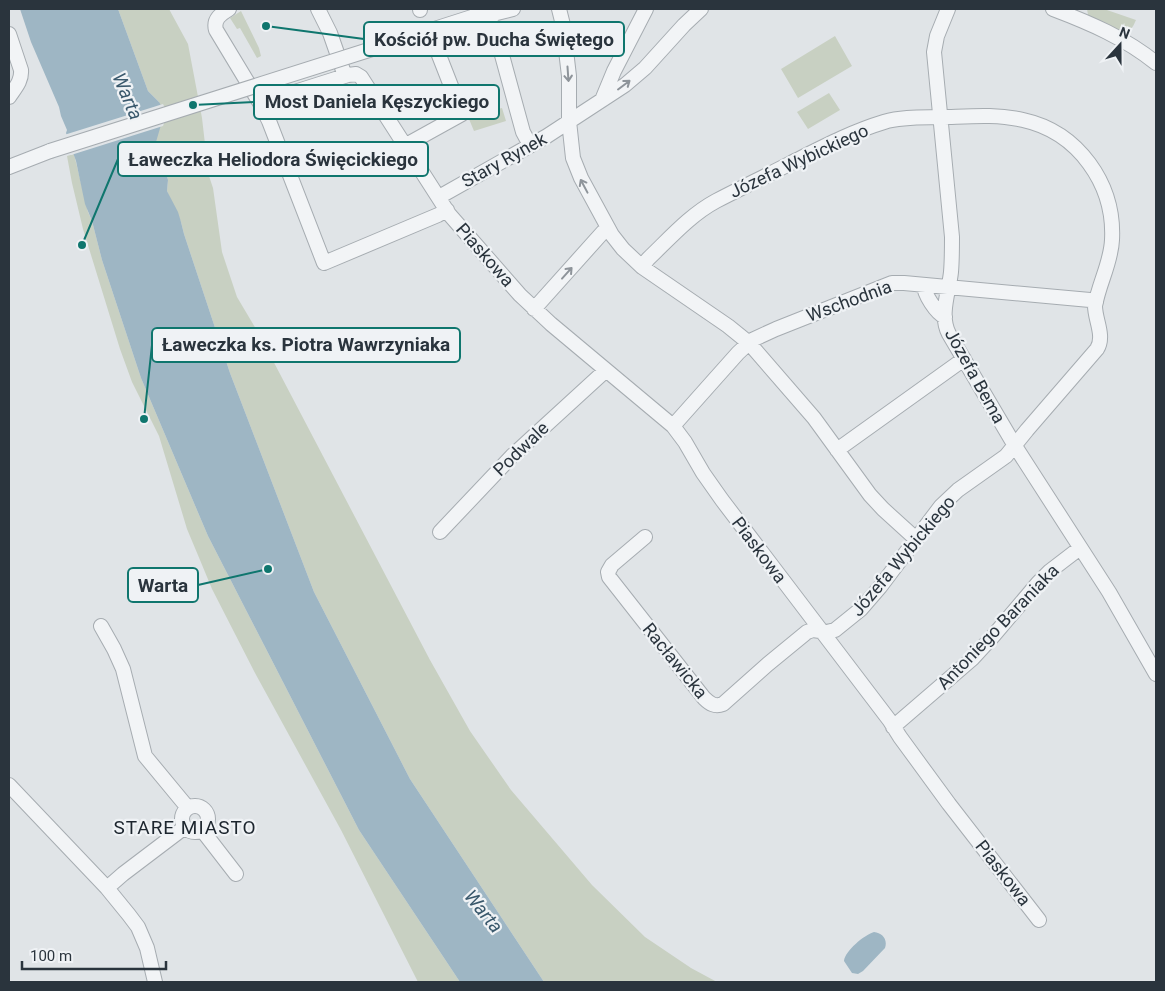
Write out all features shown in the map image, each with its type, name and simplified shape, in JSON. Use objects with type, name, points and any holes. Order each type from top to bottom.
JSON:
[{"type":"street","points":[[229,9],[216,20],[216,30],[260,103],[277,140],[324,263],[447,210],[363,79],[356,74],[260,103]]},
{"type":"street","points":[[318,9],[330,33],[345,76]]},
{"type":"street","points":[[9,167],[50,151],[484,12],[493,14],[512,9]]},
{"type":"street","points":[[559,9],[563,25],[569,76],[569,122],[572,152],[577,170],[608,228],[619,244],[642,267],[728,326],[749,343],[814,418],[870,495],[916,539]]},
{"type":"street","points":[[602,100],[614,71],[646,9]]},
{"type":"street","name":"Stary Rynek","points":[[439,197],[569,122],[620,89],[655,58],[700,9]]},
{"type":"street","name":"Józefa Bema","points":[[948,9],[937,36],[934,52],[952,237],[952,268],[944,317],[947,330],[1015,446],[1119,609],[1156,674]]},
{"type":"street","points":[[1053,9],[1122,40],[1156,63]]},
{"type":"street","points":[[494,26],[524,132],[530,145]]},
{"type":"street","points":[[9,34],[22,75],[9,97]]},
{"type":"street","points":[[404,142],[462,114],[435,45]]},
{"type":"street","name":"Józefa Wybickiego","points":[[642,267],[673,235],[704,208],[829,143],[889,121],[928,117],[984,116],[1025,120],[1058,134],[1073,145],[1095,170],[1103,185],[1108,200],[1112,225],[1111,249],[1096,302],[1095,312],[1101,338],[1099,347],[1015,446],[1001,460],[947,500],[936,512],[880,586],[856,613],[835,630],[827,632],[820,630]]},
{"type":"street","name":"Piaskowa","points":[[447,210],[534,309],[673,426],[685,442],[708,482],[893,726],[949,804],[1039,920]]},
{"type":"street","points":[[534,309],[608,228]]},
{"type":"street","name":"Wschodnia","points":[[673,426],[738,353],[761,335],[888,285],[898,283],[949,287],[1096,302]]},
{"type":"street","points":[[924,285],[925,291],[935,308],[944,317]]},
{"type":"street","points":[[837,450],[964,359]]},
{"type":"street","name":"Podwale","points":[[440,532],[517,452],[606,371]]},
{"type":"street","name":"Racławicka","points":[[645,537],[612,565],[608,572],[609,577],[704,698],[712,705],[723,704],[807,632],[820,630]]},
{"type":"street","name":"Antoniego Baraniaka","points":[[893,726],[972,659],[1038,583],[1050,571],[1080,548]]},
{"type":"street","points":[[101,626],[125,676],[145,756],[188,808]]},
{"type":"street","points":[[9,785],[107,888],[138,927],[147,948],[155,982]]},
{"type":"street","points":[[198,806],[202,808],[207,814],[207,826],[197,832],[189,831],[185,828],[182,817],[188,808],[198,806]]},
{"type":"street","points":[[107,888],[185,828]]},
{"type":"street","points":[[202,830],[236,874]]},
{"type":"shaded area","points":[[118,9],[169,9],[188,44],[205,144],[199,146],[213,188],[222,252],[237,297],[259,334],[430,660],[470,731],[511,790],[592,885],[645,937],[691,968],[717,982],[544,982],[410,779],[314,592],[230,373],[181,222],[167,191],[168,180],[166,173],[155,151],[159,102],[148,91]]},
{"type":"shaded area","points":[[1087,9],[1104,9],[1136,20],[1130,29],[1120,31],[1091,19]]},
{"type":"shaded area","points":[[241,11],[259,48],[261,56],[257,58],[240,28],[237,29],[230,18]]},
{"type":"shaded area","points":[[835,36],[852,66],[798,98],[781,69]]},
{"type":"shaded area","points":[[829,93],[840,110],[808,129],[797,112]]},
{"type":"shaded area","points":[[502,108],[506,121],[474,131],[467,117]]},
{"type":"shaded area","points":[[74,154],[102,260],[141,378],[208,536],[359,830],[460,982],[418,982],[341,830],[255,673],[212,589],[187,529],[159,436],[132,382],[120,349],[83,229],[72,183],[67,156]]},
{"type":"water","points":[[20,9],[118,9],[148,91],[163,109],[163,118],[155,151],[166,173],[168,180],[167,191],[178,212],[230,373],[314,592],[410,779],[544,982],[460,982],[359,830],[208,536],[141,378],[85,204],[76,161],[66,133],[67,130],[31,42]]},
{"type":"water","points":[[874,932],[884,937],[886,942],[885,948],[863,971],[858,974],[852,973],[844,961],[845,957],[865,936]]},
{"type":"pier","points":[[163,104],[166,118],[163,126],[71,155],[64,135]]},
{"type":"place","name":"Kościół pw. Ducha Świętego","points":[[266,26]]},
{"type":"place","name":"Most Daniela Kęszyckiego","points":[[193,105]]},
{"type":"place","name":"Ławeczka Heliodora Święcickiego","points":[[82,245]]},
{"type":"place","name":"Ławeczka ks. Piotra Wawrzyniaka","points":[[144,419]]},
{"type":"place","name":"Warta","points":[[268,569]]},
{"type":"district","name":"STARE MIASTO","points":[[185,827]]}]
